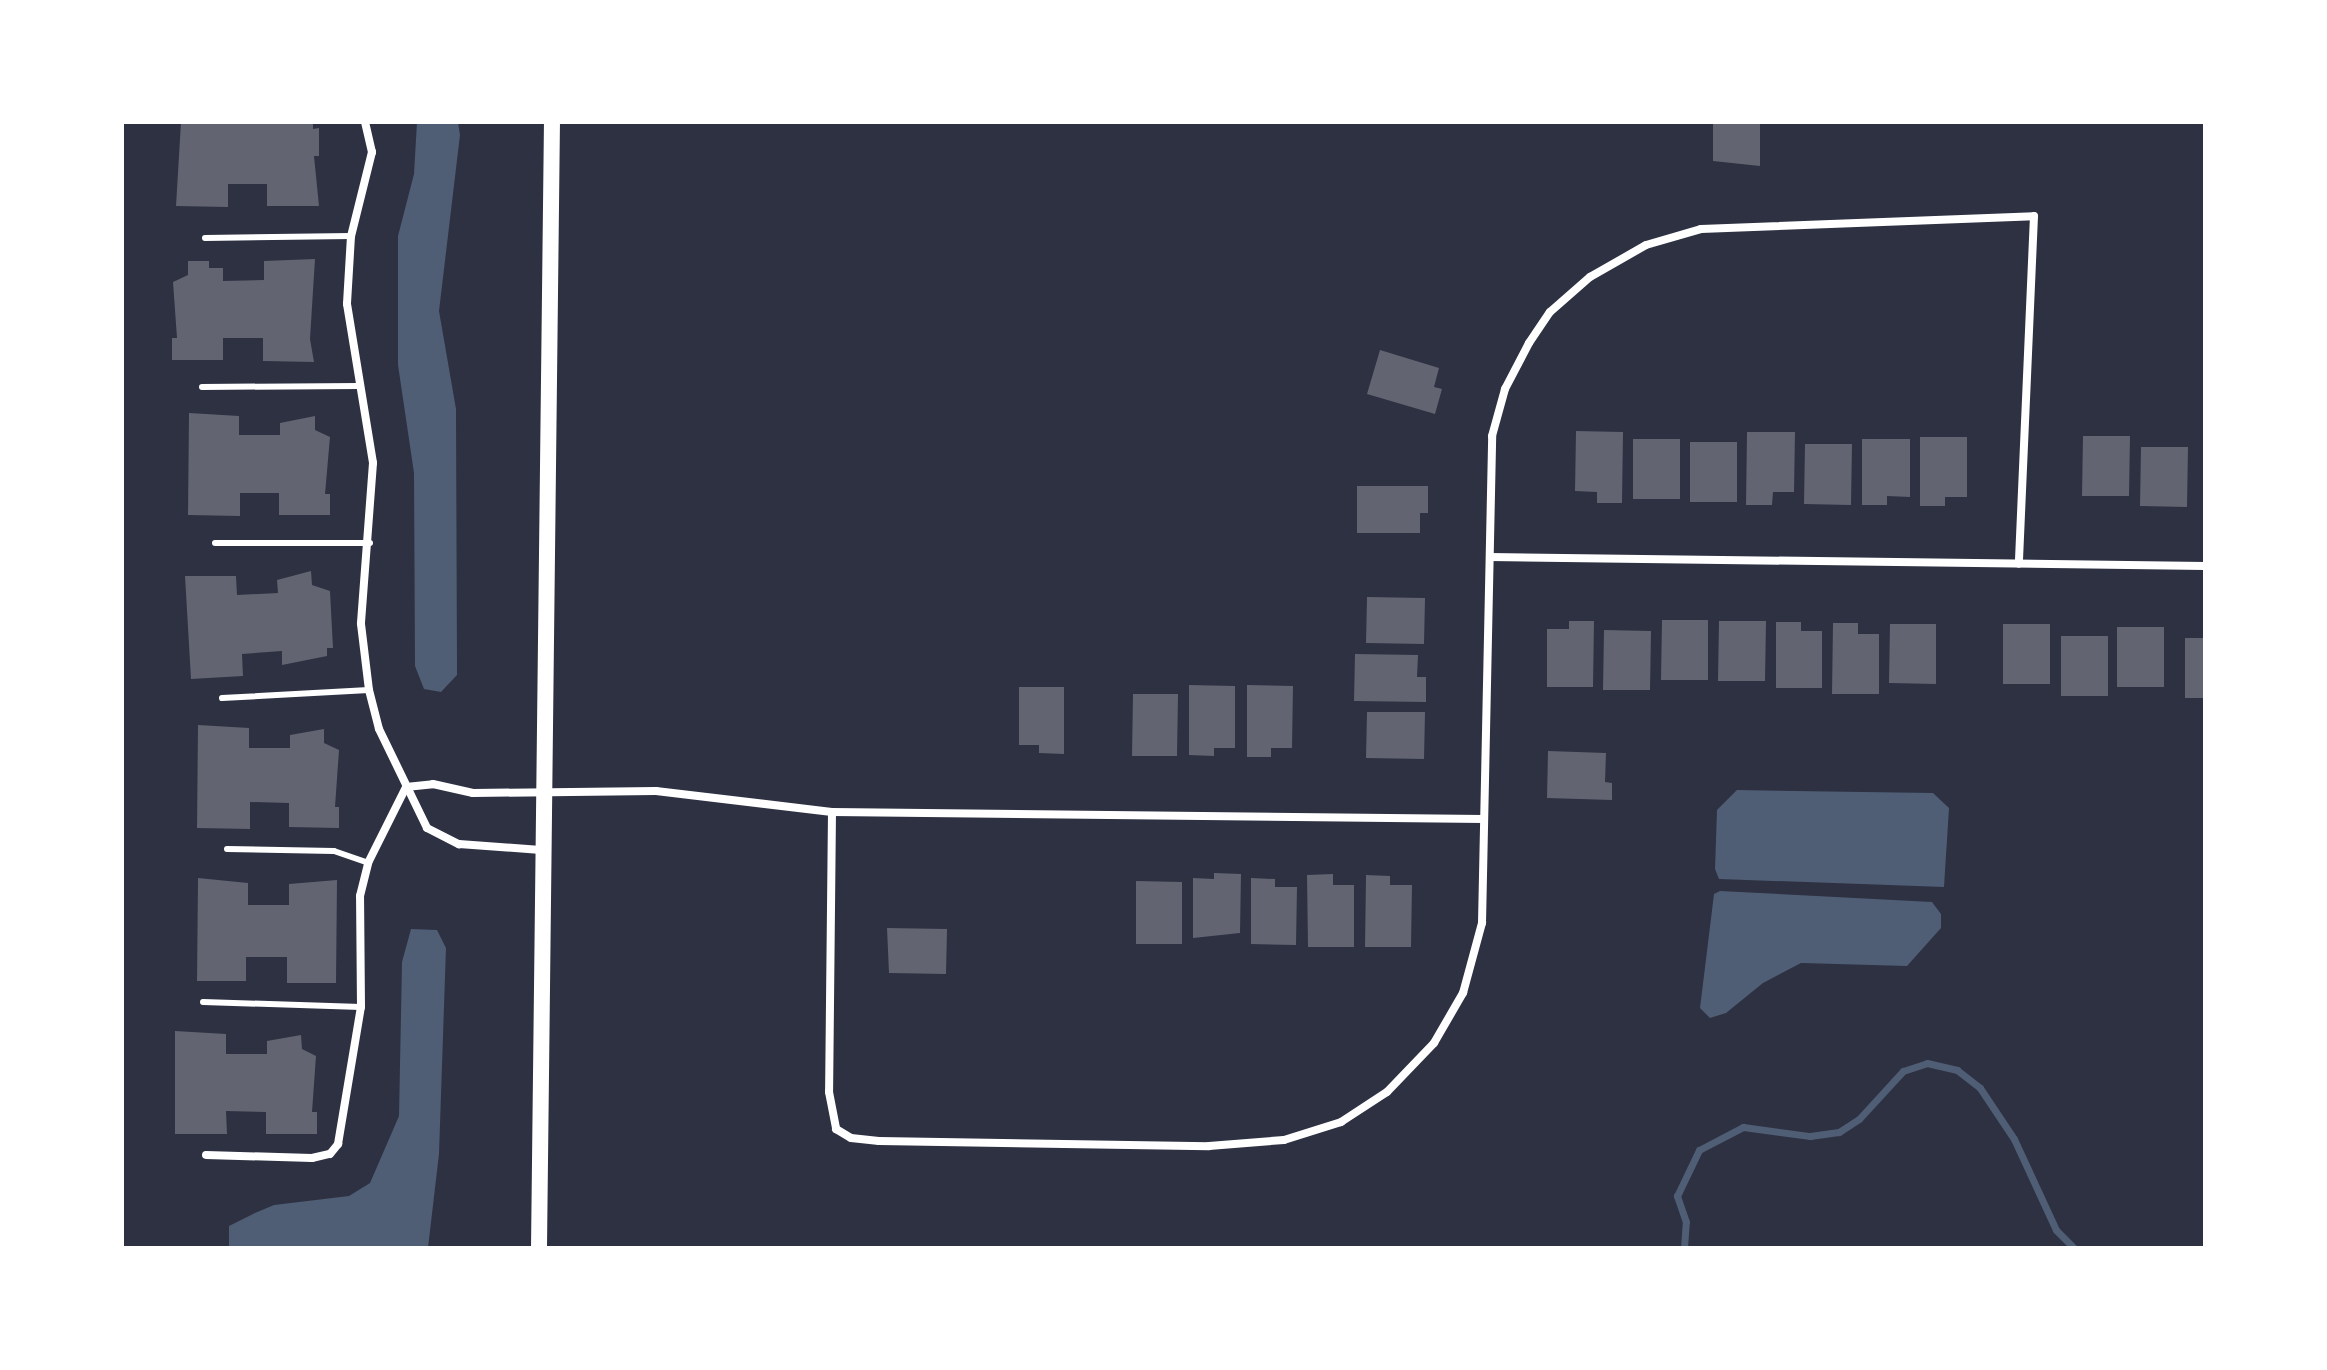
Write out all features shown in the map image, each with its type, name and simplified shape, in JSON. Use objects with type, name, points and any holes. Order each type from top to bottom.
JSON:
[{"type":"main road","points":[[539,1248],[541,793],[552,122]]},
{"type":"street","points":[[365,122],[372,152],[351,236],[347,304],[373,463],[370,543],[361,624],[369,690],[379,729],[427,828],[459,844],[541,850]]},
{"type":"street","points":[[832,812],[829,1092],[836,1129],[851,1138],[879,1141],[1209,1146],[1284,1140],[1341,1122],[1387,1092],[1434,1043],[1463,993],[1482,923],[1489,467],[1505,389],[1550,312],[1618,258],[1701,229],[2034,216],[2019,564]]},
{"type":"street","points":[[1490,557],[2205,566]]},
{"type":"street","points":[[406,787],[541,793],[656,791],[832,812],[1484,819]]},
{"type":"street","points":[[206,1155],[312,1158],[330,1154],[338,1144],[348,1104],[361,1007],[357,915],[368,863],[406,787]]},
{"type":"lane","points":[[205,238],[351,236]]},
{"type":"lane","points":[[202,387],[359,386]]},
{"type":"lane","points":[[215,543],[370,543]]},
{"type":"lane","points":[[222,698],[369,690]]},
{"type":"lane","points":[[227,849],[334,851],[368,863]]},
{"type":"lane","points":[[203,1002],[361,1007]]},
{"type":"water","points":[[417,122],[458,122],[460,135],[439,311],[456,409],[457,675],[441,692],[424,689],[415,666],[414,473],[398,365],[398,236],[414,174]]},
{"type":"water","points":[[1737,790],[1933,793],[1949,808],[1944,887],[1719,879],[1715,869],[1717,810]]},
{"type":"water","points":[[1720,891],[1932,902],[1941,914],[1941,928],[1907,966],[1801,963],[1763,983],[1726,1013],[1710,1018],[1700,1008],[1714,894]]},
{"type":"water","points":[[411,929],[437,930],[446,948],[439,1154],[428,1248],[229,1248],[229,1226],[255,1213],[274,1205],[349,1196],[370,1183],[399,1116],[402,962]]},
{"type":"building","points":[[181,122],[313,122],[313,129],[319,128],[319,156],[314,156],[319,206],[267,206],[267,184],[228,184],[228,207],[176,206]]},
{"type":"building","points":[[1713,122],[1760,122],[1760,166],[1713,161]]},
{"type":"building","points":[[315,259],[310,339],[314,362],[263,361],[263,338],[223,338],[223,360],[172,360],[172,338],[177,338],[173,282],[188,275],[188,261],[209,261],[209,268],[223,268],[223,281],[264,280],[264,261]]},
{"type":"building","points":[[1380,350],[1439,368],[1434,387],[1442,389],[1435,414],[1367,394]]},
{"type":"building","points":[[189,413],[239,416],[239,435],[280,435],[280,423],[315,416],[315,430],[330,437],[325,494],[330,494],[330,515],[279,515],[279,493],[240,493],[240,516],[188,515]]},
{"type":"building","points":[[1576,431],[1623,432],[1622,503],[1597,503],[1597,492],[1575,491]]},
{"type":"building","points":[[1747,432],[1795,432],[1794,492],[1773,492],[1772,505],[1746,505]]},
{"type":"building","points":[[2083,436],[2130,436],[2129,496],[2082,496]]},
{"type":"building","points":[[1920,437],[1967,437],[1967,497],[1945,497],[1945,506],[1920,506]]},
{"type":"building","points":[[1633,439],[1680,439],[1680,499],[1633,499]]},
{"type":"building","points":[[1862,439],[1910,439],[1910,497],[1887,496],[1887,505],[1862,505]]},
{"type":"building","points":[[1690,442],[1737,442],[1737,502],[1690,502]]},
{"type":"building","points":[[1805,444],[1852,444],[1851,505],[1804,504]]},
{"type":"building","points":[[2141,447],[2188,447],[2187,507],[2140,506]]},
{"type":"building","points":[[1357,486],[1428,486],[1428,513],[1420,513],[1420,533],[1357,533]]},
{"type":"building","points":[[311,571],[312,585],[330,591],[333,648],[327,648],[327,656],[282,665],[282,651],[242,654],[243,676],[191,679],[185,576],[236,576],[237,595],[278,593],[277,580]]},
{"type":"building","points":[[1367,597],[1425,598],[1424,644],[1366,643]]},
{"type":"building","points":[[1662,620],[1708,620],[1708,680],[1661,680]]},
{"type":"building","points":[[1569,621],[1594,621],[1593,687],[1547,687],[1547,629],[1569,629]]},
{"type":"building","points":[[1719,621],[1766,621],[1765,681],[1718,681]]},
{"type":"building","points":[[1776,622],[1801,622],[1801,631],[1822,631],[1822,688],[1776,688]]},
{"type":"building","points":[[1833,623],[1858,623],[1858,634],[1879,634],[1879,694],[1832,694]]},
{"type":"building","points":[[1890,624],[1936,624],[1936,684],[1889,683]]},
{"type":"building","points":[[2003,624],[2050,624],[2050,684],[2003,684]]},
{"type":"building","points":[[2117,627],[2164,627],[2164,687],[2117,687]]},
{"type":"building","points":[[1604,630],[1651,631],[1650,690],[1603,690]]},
{"type":"building","points":[[2061,636],[2108,636],[2108,696],[2061,696]]},
{"type":"building","points":[[2185,638],[2205,638],[2205,698],[2185,698]]},
{"type":"building","points":[[1355,654],[1418,655],[1417,677],[1426,677],[1426,702],[1354,701]]},
{"type":"building","points":[[1189,685],[1235,686],[1235,748],[1214,748],[1214,756],[1189,755]]},
{"type":"building","points":[[1247,685],[1293,686],[1292,748],[1271,748],[1271,757],[1247,757]]},
{"type":"building","points":[[1019,687],[1064,687],[1064,754],[1039,753],[1039,745],[1019,745]]},
{"type":"building","points":[[1133,694],[1178,694],[1177,756],[1132,756]]},
{"type":"building","points":[[1367,712],[1425,712],[1424,759],[1366,758]]},
{"type":"building","points":[[198,725],[249,728],[249,748],[290,748],[290,735],[324,729],[324,743],[339,750],[335,807],[339,807],[339,828],[289,827],[289,803],[250,802],[250,829],[197,828]]},
{"type":"building","points":[[1548,751],[1606,753],[1605,782],[1612,783],[1612,800],[1547,798]]},
{"type":"building","points":[[1214,873],[1241,874],[1240,933],[1193,938],[1193,878],[1214,879]]},
{"type":"building","points":[[1333,874],[1333,885],[1354,885],[1354,947],[1308,947],[1307,875]]},
{"type":"building","points":[[1366,875],[1390,876],[1390,885],[1412,885],[1411,947],[1365,947]]},
{"type":"building","points":[[198,878],[248,883],[248,905],[289,905],[289,884],[337,880],[336,983],[287,983],[287,957],[246,957],[246,981],[197,981]]},
{"type":"building","points":[[1251,878],[1275,879],[1275,887],[1297,887],[1296,945],[1251,944]]},
{"type":"building","points":[[1136,881],[1182,882],[1182,944],[1136,944]]},
{"type":"building","points":[[887,928],[947,929],[946,974],[889,973]]},
{"type":"building","points":[[175,1031],[226,1034],[226,1054],[267,1054],[267,1041],[301,1035],[302,1049],[316,1056],[312,1112],[317,1112],[317,1134],[266,1134],[266,1112],[226,1111],[227,1134],[175,1134]]},
{"type":"waterway","points":[[1684,1248],[1686,1222],[1677,1196],[1699,1150],[1743,1127],[1810,1136],[1839,1132],[1859,1119],[1903,1071],[1927,1063],[1957,1070],[1980,1088],[2014,1139],[2056,1230],[2074,1248]]}]
